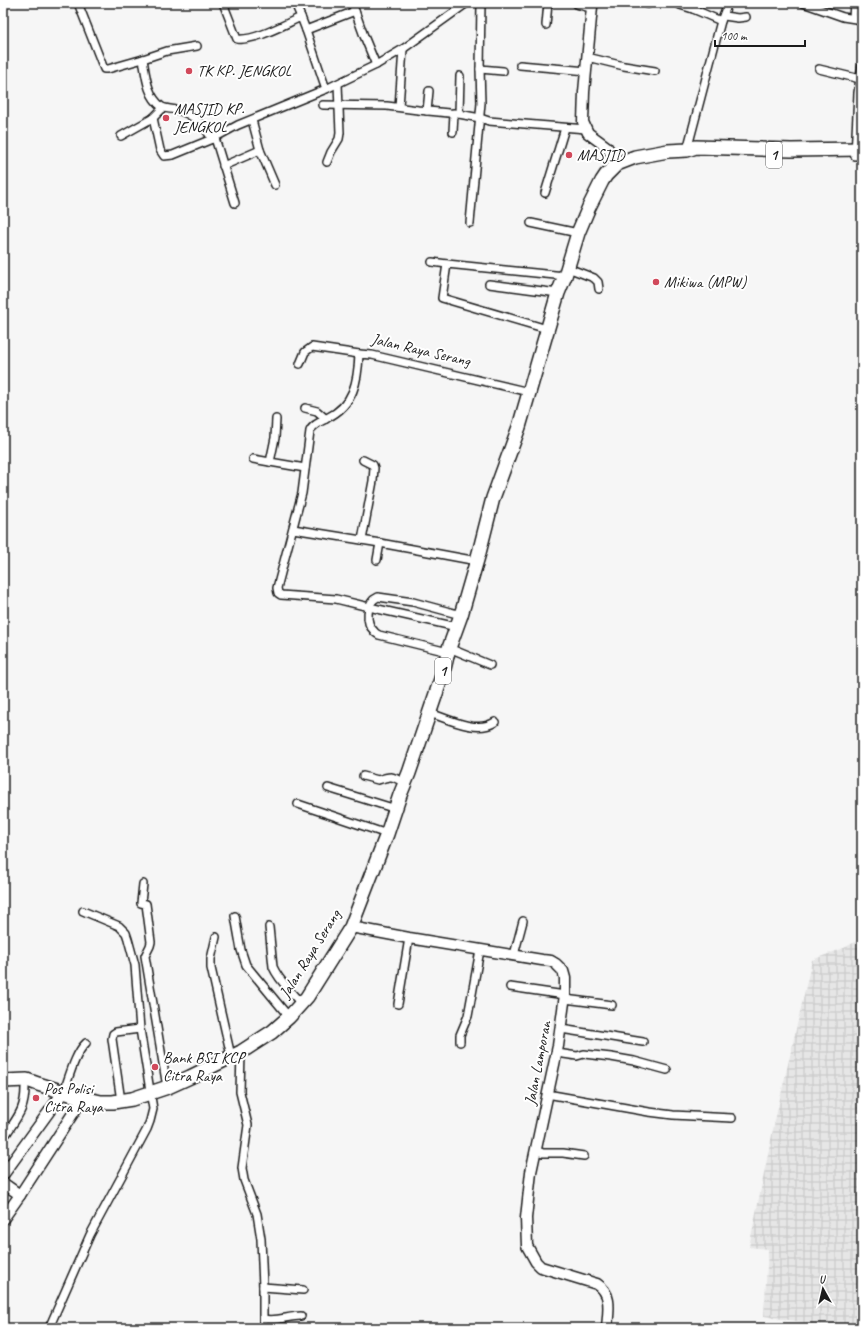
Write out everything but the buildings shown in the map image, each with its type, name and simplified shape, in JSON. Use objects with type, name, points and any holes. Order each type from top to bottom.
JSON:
[{"type":"highway","name":"Jalan Raya Serang","points":[[3,1081],[27,1080],[83,1098],[108,1102],[121,1101],[151,1093],[190,1077],[236,1054],[272,1032],[289,1017],[311,991],[351,927],[387,834],[430,713],[448,650],[459,621],[477,561],[493,498],[519,427],[558,293],[588,207],[606,175],[617,164],[627,160],[668,151],[687,150],[694,154],[858,153]]},
{"type":"highway","points":[[3,1090],[25,1088],[38,1084]]},
{"type":"street","points":[[223,3],[237,39],[260,36],[301,17]]},
{"type":"street","points":[[295,3],[326,89]]},
{"type":"street","points":[[352,3],[376,65]]},
{"type":"street","points":[[153,118],[160,150],[164,156],[173,155],[214,138],[238,125],[338,84],[376,65],[403,49],[467,3]]},
{"type":"street","points":[[470,223],[482,90],[480,69],[481,3]]},
{"type":"street","points":[[546,25],[548,3]]},
{"type":"street","points":[[578,3],[593,5],[587,57],[583,122],[586,129],[592,136],[607,147],[617,164]]},
{"type":"street","points":[[687,150],[722,18],[728,3]]},
{"type":"street","points":[[803,3],[812,4],[830,13],[862,20]]},
{"type":"street","points":[[853,18],[854,3]]},
{"type":"street","points":[[80,4],[104,69],[167,51],[197,46]]},
{"type":"street","points":[[680,5],[694,6],[722,18],[746,17]]},
{"type":"street","points":[[306,30],[355,11]]},
{"type":"street","points":[[399,107],[403,49]]},
{"type":"street","points":[[587,57],[624,66],[655,71]]},
{"type":"street","points":[[143,59],[147,83],[153,97],[164,108],[180,110],[198,121],[214,138],[235,203]]},
{"type":"street","points":[[858,153],[860,79],[862,64]]},
{"type":"street","points":[[520,65],[586,71]]},
{"type":"street","points":[[480,69],[503,71]]},
{"type":"street","points":[[819,69],[860,79]]},
{"type":"street","points":[[453,132],[460,76]]},
{"type":"street","points":[[327,162],[330,152],[339,139],[340,127],[338,84]]},
{"type":"street","points":[[427,111],[429,91]]},
{"type":"street","points":[[323,105],[399,107],[456,114],[489,121],[586,129]]},
{"type":"street","points":[[121,136],[153,118],[164,108]]},
{"type":"street","points":[[252,120],[260,150],[275,185]]},
{"type":"street","points":[[545,194],[564,128]]},
{"type":"street","points":[[223,166],[260,150]]},
{"type":"street","points":[[531,223],[578,233]]},
{"type":"street","points":[[432,262],[566,272],[594,278],[598,282],[600,289]]},
{"type":"street","points":[[447,264],[442,298],[547,329]]},
{"type":"street","points":[[489,284],[558,293]]},
{"type":"street","points":[[300,364],[305,352],[312,347],[359,354]]},
{"type":"street","name":"Jalan Raya Serang","points":[[459,621],[369,608],[336,599],[279,594],[277,588],[302,493],[310,428],[339,412],[349,400],[357,377],[359,354],[372,355],[529,392]]},
{"type":"street","points":[[305,408],[317,411],[326,419]]},
{"type":"street","points":[[270,462],[275,438],[276,418]]},
{"type":"street","points":[[252,459],[305,468]]},
{"type":"street","points":[[362,540],[374,471],[373,465],[363,460]]},
{"type":"street","points":[[293,529],[477,561]]},
{"type":"street","points":[[377,560],[380,543]]},
{"type":"street","points":[[459,621],[413,602],[378,597],[374,599],[369,608],[368,621],[373,630],[379,635],[448,650],[490,665]]},
{"type":"street","points":[[430,713],[460,724],[486,726],[495,722]]},
{"type":"street","points":[[363,776],[378,780],[392,776],[405,783]]},
{"type":"street","points":[[328,788],[396,809]]},
{"type":"street","points":[[298,804],[387,834]]},
{"type":"street","points":[[143,884],[141,903],[146,904],[151,942],[145,956],[166,1087]]},
{"type":"street","points":[[49,1328],[90,1235],[150,1121],[152,1108],[151,1093],[140,1029],[135,965],[126,933],[119,926],[83,911]]},
{"type":"street","points":[[235,916],[246,965],[250,972],[256,976],[289,1017]]},
{"type":"street","points":[[514,955],[523,920]]},
{"type":"street","points":[[269,927],[273,967],[275,972],[301,1004]]},
{"type":"street","name":"Jalan Lamporan","points":[[351,927],[542,960],[556,964],[563,971],[565,978],[565,997],[561,1029],[536,1150],[530,1172],[526,1218],[527,1246],[536,1262],[541,1267],[597,1284],[602,1287],[606,1292],[609,1304],[607,1328]]},
{"type":"street","points":[[216,937],[211,958],[211,968],[236,1054],[240,1092],[248,1125],[242,1168],[244,1180],[257,1214],[263,1287],[263,1328]]},
{"type":"street","points":[[398,1004],[409,938]]},
{"type":"street","points":[[460,1042],[460,1035],[468,1016],[480,950]]},
{"type":"street","points":[[510,987],[612,1004]]},
{"type":"street","points":[[121,1101],[112,1039],[113,1034],[116,1032],[140,1029]]},
{"type":"street","points":[[561,1029],[643,1042]]},
{"type":"street","points":[[3,1175],[64,1091],[79,1053],[86,1043]]},
{"type":"street","points":[[556,1053],[577,1056],[584,1054],[611,1057],[634,1061],[667,1070]]},
{"type":"street","points":[[8,1133],[24,1103],[25,1088]]},
{"type":"street","points":[[547,1094],[649,1112],[673,1115],[732,1118]]},
{"type":"street","points":[[3,1219],[83,1098]]},
{"type":"street","points":[[536,1150],[543,1153],[564,1153],[584,1156]]},
{"type":"street","points":[[3,1183],[20,1195]]},
{"type":"street","points":[[263,1287],[303,1290]]},
{"type":"street","points":[[264,1319],[283,1320],[293,1316],[301,1316]]},
{"type":"shaded area","points":[[862,938],[862,1328],[837,1328],[764,1316],[768,1249],[749,1247],[774,1125],[812,960],[844,948]]},
{"type":"place","name":"TK KP. JENGKOL","points":[[189,71]]},
{"type":"place","name":"MASJID KP. JENGKOL","points":[[166,118]]},
{"type":"place","name":"MASJID","points":[[569,155]]},
{"type":"place","name":"Mikiwa (MPW)","points":[[656,282]]},
{"type":"place","name":"Bank BSI KCP Citra Raya","points":[[155,1067]]},
{"type":"place","name":"Pos Polisi Citra Raya","points":[[36,1098]]}]
